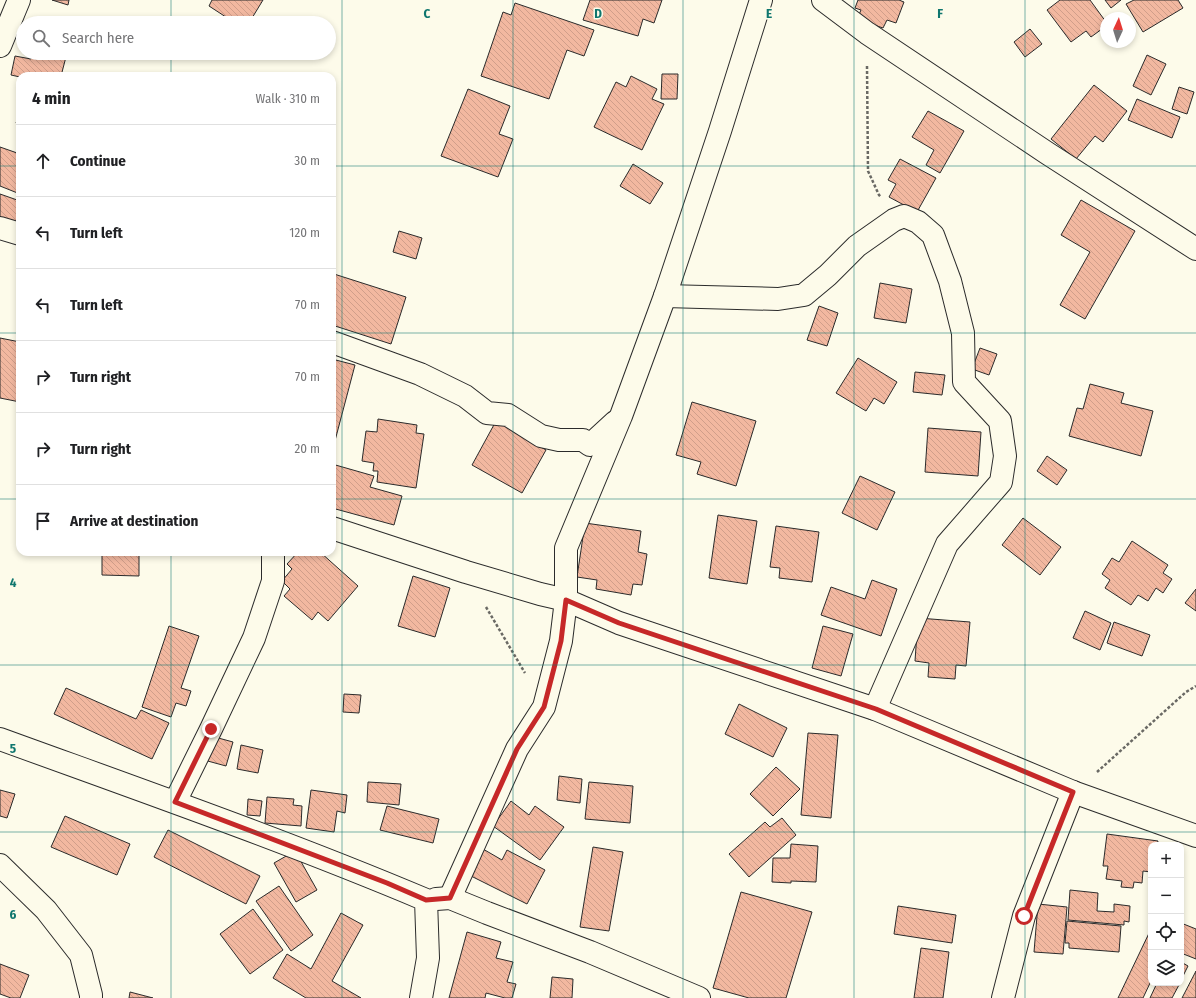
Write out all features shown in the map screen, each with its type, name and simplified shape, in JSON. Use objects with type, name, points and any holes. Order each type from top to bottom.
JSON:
[{"type":"street","points":[[0,46],[19,0]]},
{"type":"street","points":[[450,898],[517,749],[544,707],[561,641],[566,600],[566,548],[620,416],[664,296],[720,131],[761,0]]},
{"type":"street","points":[[823,0],[867,33],[1053,157],[1196,249]]},
{"type":"street","points":[[664,296],[778,300],[804,295],[828,275],[857,246],[894,220],[904,216],[918,222],[933,235],[950,281],[963,333],[964,382],[1000,421],[1005,456],[1001,482],[947,544],[876,709]]},
{"type":"street","points":[[0,228],[16,233]]},
{"type":"street","points":[[336,343],[420,374],[465,396],[487,413],[508,415],[541,436],[558,440],[583,440],[590,445],[620,416]]},
{"type":"street","points":[[336,529],[466,572],[540,594],[566,600],[619,623],[876,709],[1073,792],[1196,836]]},
{"type":"street","points":[[175,802],[254,638],[273,581],[273,556]]},
{"type":"street","points":[[0,739],[175,802],[387,883],[426,900],[450,898],[487,914],[590,952],[699,998]]},
{"type":"street","points":[[1003,998],[1024,916],[1073,792]]},
{"type":"street","points":[[0,865],[46,910],[81,955],[91,998]]},
{"type":"street","points":[[421,998],[428,958],[426,900]]},
{"type":"path","points":[[867,33],[868,171],[879,195],[904,216]]},
{"type":"path","points":[[466,572],[544,707]]},
{"type":"path","points":[[1073,792],[1186,692],[1196,686]]},
{"type":"building","points":[[52,0],[69,0],[68,5]]},
{"type":"building","points":[[212,0],[263,0],[253,16],[224,16],[209,6]]},
{"type":"building","points":[[590,0],[662,0],[654,23],[643,19],[638,36],[583,20]]},
{"type":"building","points":[[858,0],[899,0],[904,2],[896,23],[887,20],[883,28],[857,19],[861,10],[855,8]]},
{"type":"building","points":[[1060,0],[1090,0],[1100,14],[1100,30],[1091,37],[1086,31],[1071,42],[1047,10]]},
{"type":"building","points":[[1105,0],[1121,0],[1111,8]]},
{"type":"building","points":[[1134,0],[1178,0],[1183,8],[1143,32],[1136,20],[1136,12],[1131,12],[1126,4]]},
{"type":"building","points":[[515,3],[594,30],[584,56],[567,50],[549,99],[481,76],[503,12],[511,15]]},
{"type":"building","points":[[1030,29],[1042,44],[1025,57],[1014,42]]},
{"type":"building","points":[[1147,55],[1166,64],[1151,95],[1133,86]]},
{"type":"building","points":[[15,56],[16,60],[65,60],[62,72],[16,72],[16,76],[11,75]]},
{"type":"building","points":[[662,74],[678,74],[677,99],[661,99]]},
{"type":"building","points":[[631,76],[657,89],[652,99],[664,104],[642,150],[594,127],[616,82],[626,87]]},
{"type":"building","points":[[1094,85],[1127,111],[1103,142],[1095,136],[1076,159],[1051,139]]},
{"type":"building","points":[[1179,87],[1194,92],[1187,114],[1172,109]]},
{"type":"building","points":[[468,89],[510,106],[499,134],[513,139],[498,177],[441,156]]},
{"type":"building","points":[[1137,99],[1180,117],[1172,138],[1128,120]]},
{"type":"building","points":[[928,111],[964,131],[940,173],[926,165],[934,150],[912,137]]},
{"type":"building","points":[[0,147],[16,153],[16,192],[0,186]]},
{"type":"building","points":[[900,159],[936,178],[917,212],[889,197],[896,184],[888,180]]},
{"type":"building","points":[[633,164],[663,183],[650,204],[620,186]]},
{"type":"building","points":[[0,194],[16,200],[16,228],[0,222]]},
{"type":"building","points":[[1081,200],[1135,231],[1085,319],[1060,305],[1090,252],[1061,235]]},
{"type":"building","points":[[399,231],[422,238],[416,259],[393,252]]},
{"type":"building","points":[[336,275],[406,297],[391,344],[336,326]]},
{"type":"building","points":[[880,283],[912,289],[906,323],[874,318]]},
{"type":"building","points":[[819,306],[838,313],[827,346],[807,340]]},
{"type":"building","points":[[0,338],[16,341],[16,401],[0,398]]},
{"type":"building","points":[[980,348],[997,354],[989,375],[972,369]]},
{"type":"building","points":[[858,358],[897,382],[884,404],[874,398],[866,411],[836,393]]},
{"type":"building","points":[[336,360],[355,365],[336,437]]},
{"type":"building","points":[[915,372],[945,375],[942,395],[913,392]]},
{"type":"building","points":[[1090,384],[1124,393],[1121,403],[1153,411],[1141,456],[1069,436],[1077,408],[1083,409]]},
{"type":"building","points":[[692,402],[756,421],[736,486],[697,474],[701,462],[676,455]]},
{"type":"building","points":[[378,419],[417,425],[416,433],[424,434],[416,488],[377,482],[378,471],[373,471],[374,463],[362,461],[366,431],[377,432]]},
{"type":"building","points":[[496,421],[546,450],[522,493],[472,465]]},
{"type":"building","points":[[928,428],[981,432],[978,476],[925,472]]},
{"type":"building","points":[[1047,456],[1067,470],[1057,485],[1037,471]]},
{"type":"building","points":[[336,465],[374,476],[370,487],[402,496],[394,525],[336,509]]},
{"type":"building","points":[[860,476],[895,492],[877,530],[842,513]]},
{"type":"building","points":[[718,515],[757,521],[747,584],[709,578]]},
{"type":"building","points":[[1023,518],[1061,547],[1040,575],[1002,545]]},
{"type":"building","points":[[585,523],[641,531],[638,552],[647,554],[642,585],[633,584],[631,595],[596,589],[597,580],[577,577]]},
{"type":"building","points":[[776,526],[819,532],[812,582],[779,578],[780,568],[770,567]]},
{"type":"building","points":[[1132,541],[1168,565],[1163,573],[1172,579],[1163,593],[1156,588],[1148,601],[1138,595],[1131,605],[1105,588],[1110,580],[1102,574],[1112,558],[1119,562]]},
{"type":"building","points":[[102,556],[139,556],[139,576],[102,575]]},
{"type":"building","points":[[294,556],[324,556],[358,586],[328,621],[318,612],[312,620],[284,596],[290,589],[282,581],[292,569],[287,564]]},
{"type":"building","points":[[413,576],[450,588],[435,637],[398,626]]},
{"type":"building","points":[[872,580],[897,589],[881,636],[821,615],[831,587],[865,599]]},
{"type":"building","points":[[1196,589],[1196,611],[1185,603]]},
{"type":"building","points":[[1085,611],[1111,623],[1100,650],[1073,638]]},
{"type":"building","points":[[918,618],[970,622],[966,666],[956,665],[955,679],[928,677],[929,663],[915,661]]},
{"type":"building","points":[[1114,622],[1150,635],[1142,656],[1107,643]]},
{"type":"building","points":[[169,626],[199,636],[181,688],[191,691],[186,706],[176,703],[171,717],[142,707]]},
{"type":"building","points":[[823,626],[853,634],[841,676],[812,668]]},
{"type":"building","points":[[66,688],[136,719],[141,710],[169,723],[152,759],[54,714]]},
{"type":"building","points":[[344,694],[361,695],[359,713],[343,712]]},
{"type":"building","points":[[739,704],[787,728],[773,757],[725,734]]},
{"type":"building","points":[[808,733],[838,735],[831,818],[801,815]]},
{"type":"building","points":[[211,736],[233,742],[226,766],[204,760]]},
{"type":"building","points":[[241,745],[263,750],[258,773],[237,769]]},
{"type":"building","points":[[776,767],[800,789],[773,816],[750,794]]},
{"type":"building","points":[[559,776],[582,779],[580,803],[557,800]]},
{"type":"building","points":[[368,782],[401,784],[399,805],[367,802]]},
{"type":"building","points":[[589,782],[633,786],[630,823],[585,819]]},
{"type":"building","points":[[0,790],[15,794],[7,818],[0,816]]},
{"type":"building","points":[[311,790],[347,795],[345,813],[337,811],[334,832],[306,828]]},
{"type":"building","points":[[267,797],[294,799],[293,805],[302,806],[301,826],[265,823]]},
{"type":"building","points":[[248,799],[262,801],[260,816],[247,815]]},
{"type":"building","points":[[511,801],[529,815],[535,806],[564,827],[540,860],[493,826]]},
{"type":"building","points":[[387,806],[439,819],[433,843],[380,830]]},
{"type":"building","points":[[65,816],[130,844],[117,875],[51,847]]},
{"type":"building","points":[[782,818],[796,835],[749,877],[729,854],[765,822],[770,827]]},
{"type":"building","points":[[168,830],[260,876],[246,904],[154,857]]},
{"type":"building","points":[[1107,834],[1158,841],[1148,842],[1148,872],[1143,871],[1142,883],[1134,882],[1133,888],[1121,887],[1122,881],[1106,879],[1108,866],[1103,866]]},
{"type":"building","points":[[791,844],[818,846],[816,882],[772,882],[773,858],[790,858]]},
{"type":"building","points":[[593,847],[623,852],[609,931],[580,927]]},
{"type":"building","points":[[483,849],[502,860],[507,850],[545,870],[527,904],[469,875]]},
{"type":"building","points":[[295,851],[317,890],[296,902],[274,863]]},
{"type":"building","points":[[279,886],[313,935],[291,951],[256,901]]},
{"type":"building","points":[[1070,890],[1098,893],[1097,911],[1114,912],[1114,904],[1130,906],[1129,922],[1124,921],[1124,925],[1068,920]]},
{"type":"building","points":[[741,892],[812,912],[786,998],[749,998],[713,988]]},
{"type":"building","points":[[1038,904],[1067,907],[1063,954],[1034,952]]},
{"type":"building","points":[[898,906],[956,915],[952,943],[894,934]]},
{"type":"building","points":[[253,909],[283,950],[250,974],[220,934]]},
{"type":"building","points":[[341,913],[363,925],[332,981],[361,998],[306,998],[273,978],[287,954],[311,969]]},
{"type":"building","points":[[1067,921],[1121,926],[1119,952],[1069,948],[1069,943],[1065,943]]},
{"type":"building","points":[[1184,924],[1196,929],[1196,959],[1184,954]]},
{"type":"building","points":[[467,932],[501,942],[496,958],[513,962],[507,982],[516,984],[512,998],[505,998],[486,993],[485,998],[449,998]]},
{"type":"building","points":[[1148,935],[1149,986],[1143,998],[1118,998]]},
{"type":"building","points":[[921,948],[949,952],[943,998],[914,998]]},
{"type":"building","points":[[0,964],[29,975],[20,998],[11,998],[0,994]]},
{"type":"building","points":[[1184,964],[1188,966],[1184,974]]},
{"type":"building","points":[[1196,971],[1196,998],[1182,998]]},
{"type":"building","points":[[552,977],[573,979],[572,998],[550,998]]},
{"type":"building","points":[[1156,986],[1178,986],[1172,998],[1150,998]]},
{"type":"building","points":[[130,992],[153,998],[129,998]]},
{"type":"route","points":[[211,729],[175,802],[387,883],[426,900],[450,898],[517,749],[544,707],[561,641],[566,600],[619,623],[876,709],[1073,792],[1024,916]]}]
